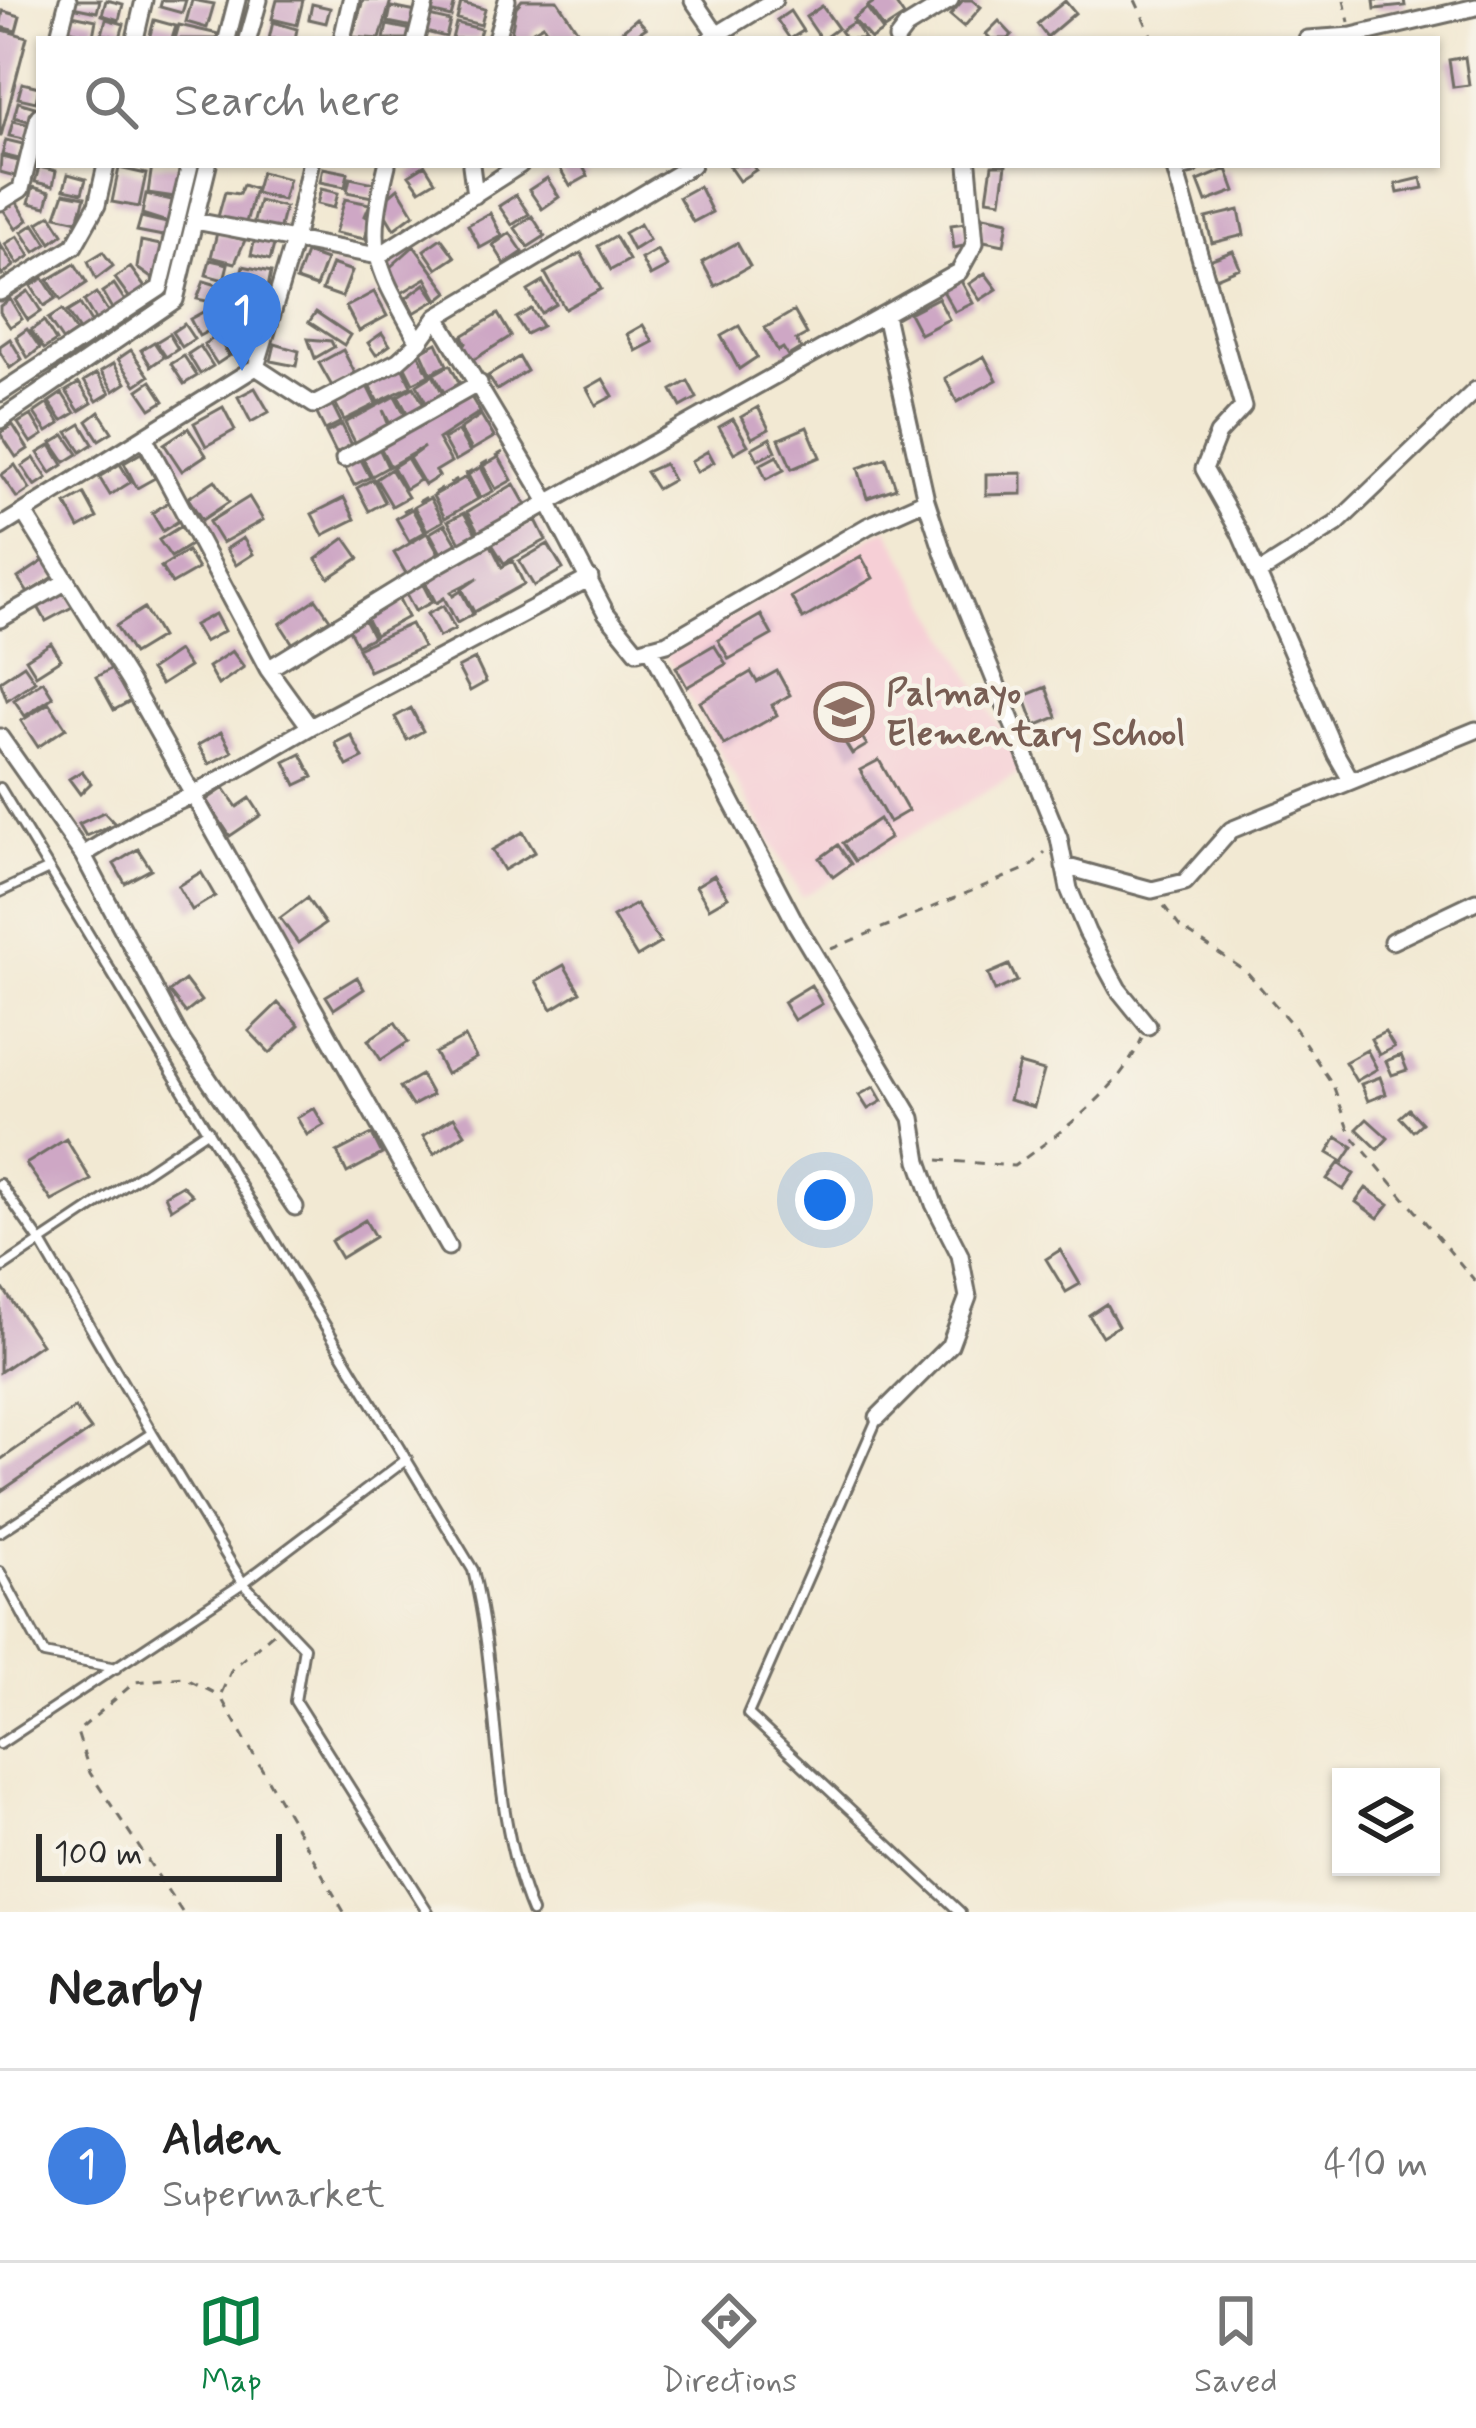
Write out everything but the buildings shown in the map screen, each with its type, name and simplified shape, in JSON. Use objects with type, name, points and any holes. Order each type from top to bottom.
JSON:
[{"type":"street","points":[[59,36],[68,0]]},
{"type":"street","points":[[136,36],[144,0]]},
{"type":"street","points":[[227,36],[236,0]]},
{"type":"street","points":[[249,36],[259,0]]},
{"type":"street","points":[[343,36],[351,0]]},
{"type":"street","points":[[417,36],[426,0]]},
{"type":"street","points":[[497,36],[507,0]]},
{"type":"street","points":[[693,0],[713,36]]},
{"type":"street","points":[[716,36],[774,0]]},
{"type":"street","points":[[899,36],[950,0]]},
{"type":"street","points":[[1352,36],[1476,8]]},
{"type":"street","points":[[0,202],[21,189],[36,128]]},
{"type":"street","points":[[0,292],[74,245],[98,205],[105,168]]},
{"type":"street","points":[[0,393],[160,288],[189,168]]},
{"type":"street","points":[[0,420],[175,300],[207,168]]},
{"type":"street","points":[[0,527],[256,368],[309,168]]},
{"type":"street","points":[[386,168],[375,213],[378,256],[388,291],[419,342]]},
{"type":"street","points":[[471,168],[475,195]]},
{"type":"street","points":[[195,221],[378,256],[516,168]]},
{"type":"street","points":[[256,368],[314,405],[398,361],[437,317],[687,168]]},
{"type":"street","points":[[268,669],[548,502],[959,272],[975,243],[968,168]]},
{"type":"street","points":[[1179,168],[1175,169],[1243,407],[1218,434],[1204,469],[1352,780]]},
{"type":"street","points":[[182,190],[201,194]]},
{"type":"street","points":[[885,315],[926,500],[944,555],[1059,838],[1069,890],[1118,988],[1148,1026]]},
{"type":"street","points":[[437,317],[548,502],[606,613],[637,651],[667,643],[868,526],[926,500]]},
{"type":"street","points":[[344,459],[479,383]]},
{"type":"street","points":[[1257,574],[1336,524],[1476,390]]},
{"type":"street","points":[[144,436],[268,669],[310,727]]},
{"type":"street","points":[[24,513],[194,795],[448,1246]]},
{"type":"street","points":[[82,855],[590,578]]},
{"type":"street","points":[[0,619],[67,581]]},
{"type":"street","points":[[650,647],[815,956],[912,1118],[919,1160],[934,1204],[960,1255],[968,1297],[950,1345],[878,1417]]},
{"type":"street","points":[[1064,866],[1152,890],[1185,882],[1231,830],[1476,730]]},
{"type":"street","points":[[0,737],[82,855],[179,1036],[296,1207]]},
{"type":"street","points":[[1392,941],[1476,901]]},
{"type":"lane","points":[[0,788],[473,1570],[487,1625],[509,1849],[532,1912]]},
{"type":"lane","points":[[0,892],[49,869]]},
{"type":"lane","points":[[0,1269],[208,1130]]},
{"type":"lane","points":[[0,1184],[42,1244],[244,1583],[304,1647],[296,1701],[428,1912]]},
{"type":"lane","points":[[878,1417],[748,1714],[960,1912]]},
{"type":"lane","points":[[0,1532],[152,1432]]},
{"type":"lane","points":[[0,1744],[244,1583],[407,1459]]},
{"type":"lane","points":[[0,1572],[44,1654],[117,1668]]},
{"type":"path","points":[[1135,0],[1152,36]]},
{"type":"path","points":[[1344,0],[1352,36]]},
{"type":"path","points":[[403,511],[514,445]]},
{"type":"path","points":[[815,956],[1030,867],[1059,838]]},
{"type":"path","points":[[1152,890],[1180,927],[1247,972],[1294,1028],[1333,1085],[1351,1135],[1476,1282]]},
{"type":"path","points":[[919,1160],[1013,1166],[1066,1128],[1128,1070],[1148,1026]]},
{"type":"path","points":[[220,1696],[232,1669],[284,1623]]},
{"type":"path","points":[[182,1912],[90,1773],[77,1732],[135,1682],[183,1677],[220,1696],[344,1912]]},
{"type":"shaded area","name":"Palmayo Elementary School","points":[[887,528],[1024,770],[802,897],[665,654]]},
{"type":"place","name":"Alden","points":[[242,371]]},
{"type":"place","name":"Palmayo Elementary School","points":[[844,712]]}]
